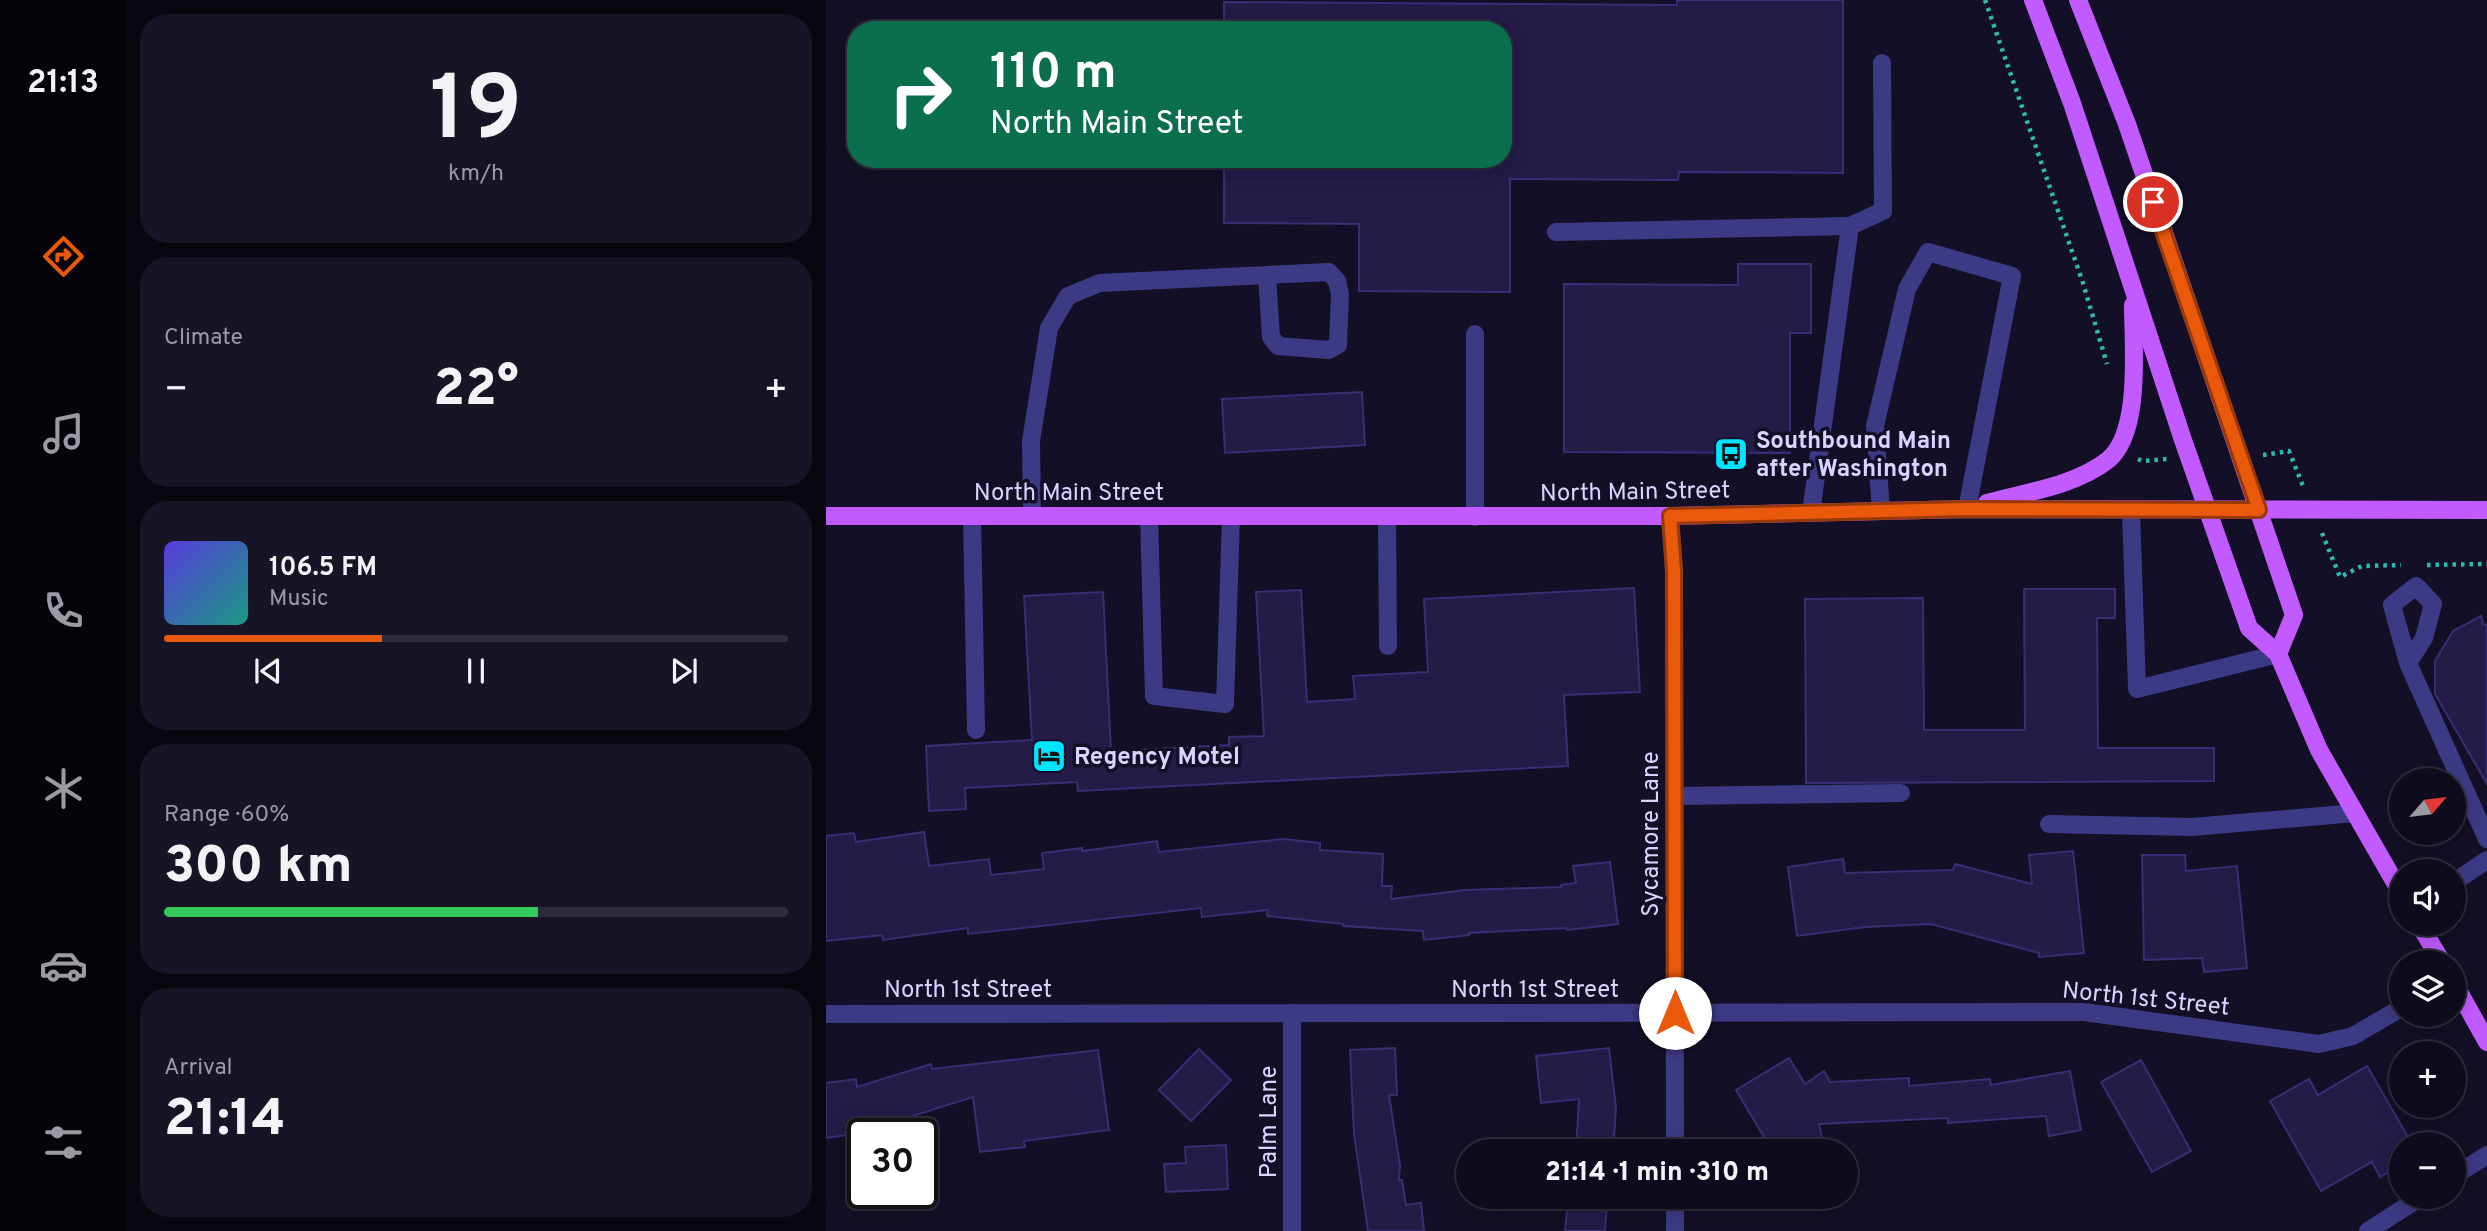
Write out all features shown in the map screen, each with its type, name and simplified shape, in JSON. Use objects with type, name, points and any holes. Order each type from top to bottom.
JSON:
[{"type":"main road","points":[[2033,0],[2072,103],[2207,510],[2249,628],[2278,654],[2319,750],[2389,871]]},
{"type":"main road","points":[[2078,0],[2127,124],[2294,615],[2278,654]]},
{"type":"main road","points":[[1966,509],[2064,482],[2108,460],[2117,450],[2129,418],[2134,375],[2133,287]]},
{"type":"main road","name":"North Main Street","points":[[826,516],[1475,517],[1670,516],[1966,509],[2487,510]]},
{"type":"main road","points":[[2466,1004],[2487,1042]]},
{"type":"street","points":[[1556,232],[1850,226],[1883,211],[1882,63]]},
{"type":"street","points":[[1811,513],[1850,226]]},
{"type":"street","points":[[1881,511],[1875,426],[1907,289],[1928,252],[2012,276],[1966,509]]},
{"type":"street","points":[[1032,516],[1031,440],[1049,328],[1068,296],[1100,284],[1267,275],[1329,272],[1337,281],[1340,294],[1338,345],[1329,350],[1278,346],[1271,337],[1267,275]]},
{"type":"street","points":[[1475,334],[1475,517]]},
{"type":"street","points":[[2131,510],[2137,689],[2278,654]]},
{"type":"street","points":[[972,516],[976,730]]},
{"type":"street","points":[[1149,516],[1154,696],[1225,704],[1231,516]]},
{"type":"street","name":"Sycamore Lane","points":[[1670,516],[1674,571],[1675,1139]]},
{"type":"street","points":[[1387,517],[1388,646]]},
{"type":"street","points":[[2407,663],[2487,839]]},
{"type":"street","points":[[1674,796],[1901,793]]},
{"type":"street","points":[[2049,824],[2192,827],[2355,813]]},
{"type":"street","points":[[2466,874],[2487,860]]},
{"type":"street","name":"North 1st Street","points":[[826,1014],[2084,1012],[2319,1044],[2353,1035],[2389,1015]]},
{"type":"street","name":"Palm Lane","points":[[1292,1013],[1293,1231]]},
{"type":"street","points":[[2466,1168],[2487,1155]]},
{"type":"street","points":[[1675,1209],[1675,1231]]},
{"type":"street","points":[[2368,1231],[2402,1209]]},
{"type":"path","points":[[2141,461],[2143,470]]},
{"type":"building","points":[[1677,0],[1843,0],[1843,173],[1679,172],[1678,180],[1510,179],[1510,292],[1359,291],[1359,224],[1224,223],[1224,168],[1512,168],[1512,21],[1224,21],[1224,2],[1677,5]]},
{"type":"building","points":[[1738,264],[1811,264],[1811,333],[1790,333],[1790,453],[1564,452],[1564,284],[1738,285]]},
{"type":"building","points":[[1362,392],[1365,445],[1225,453],[1222,399]]},
{"type":"building","points":[[1634,588],[1640,692],[1564,695],[1568,766],[1078,791],[1077,782],[965,788],[966,809],[929,811],[926,746],[1032,740],[1024,596],[1103,592],[1111,751],[1229,745],[1229,737],[1264,736],[1256,592],[1301,590],[1307,702],[1355,699],[1353,676],[1428,672],[1424,599]]},
{"type":"building","points":[[2024,589],[2115,589],[2115,618],[2097,618],[2098,748],[2214,748],[2214,781],[1806,783],[1805,599],[1923,598],[1924,730],[2025,730]]},
{"type":"building","points":[[2481,616],[2483,624],[2487,625],[2487,784],[2435,694],[2435,661],[2453,631]]},
{"type":"building","points":[[924,832],[929,866],[989,859],[991,875],[1044,869],[1042,853],[1082,848],[1082,851],[1157,841],[1159,852],[1283,839],[1320,843],[1320,850],[1383,854],[1382,886],[1392,886],[1391,899],[1465,890],[1561,887],[1576,883],[1573,866],[1610,862],[1618,924],[1567,930],[1469,933],[1424,940],[1423,931],[1343,926],[1267,916],[1268,910],[1202,917],[1201,908],[968,934],[968,928],[883,940],[882,935],[826,941],[826,836],[854,833],[856,842]]},
{"type":"building","points":[[2073,851],[2084,953],[2039,957],[2039,953],[1931,924],[1865,927],[1797,936],[1788,867],[1843,859],[1845,873],[1953,870],[1955,864],[2032,884],[2029,855]]},
{"type":"building","points":[[2142,855],[2185,855],[2186,871],[2237,866],[2247,968],[2204,972],[2202,958],[2144,960]]},
{"type":"building","points":[[1395,1048],[1397,1095],[1389,1095],[1400,1166],[1399,1180],[1402,1180],[1406,1205],[1421,1203],[1424,1231],[1368,1231],[1354,1134],[1350,1050]]},
{"type":"building","points":[[1609,1048],[1616,1108],[1614,1139],[1577,1139],[1579,1099],[1541,1103],[1536,1056]]},
{"type":"building","points":[[1199,1049],[1231,1080],[1191,1121],[1159,1090]]},
{"type":"building","points":[[1098,1050],[1109,1130],[1024,1141],[1025,1147],[980,1152],[973,1097],[906,1118],[847,1118],[847,1135],[826,1138],[826,1083],[856,1079],[857,1087],[931,1064],[932,1069]]},
{"type":"building","points":[[1789,1058],[1805,1084],[1824,1071],[1830,1082],[1909,1078],[1909,1086],[1990,1079],[1991,1085],[2070,1071],[2081,1130],[2049,1136],[2046,1116],[1948,1123],[1948,1118],[1819,1124],[1822,1139],[1765,1139],[1736,1090]]},
{"type":"building","points":[[2141,1060],[2191,1151],[2152,1172],[2101,1082]]},
{"type":"building","points":[[2367,1066],[2389,1104],[2389,1118],[2397,1118],[2405,1132],[2389,1132],[2389,1172],[2380,1177],[2372,1162],[2321,1191],[2270,1101],[2309,1079],[2318,1095]]},
{"type":"building","points":[[1226,1145],[1228,1189],[1166,1192],[1164,1164],[1186,1163],[1185,1147]]},
{"type":"building","points":[[1567,1209],[1607,1209],[1605,1231],[1565,1231]]},
{"type":"place","name":"Southbound Main after Washington","points":[[1731,454]]},
{"type":"place","name":"Regency Motel","points":[[1049,756]]},
{"type":"route","points":[[1675,1013],[1674,571],[1670,516],[1966,509],[2259,510],[2153,202]]}]
